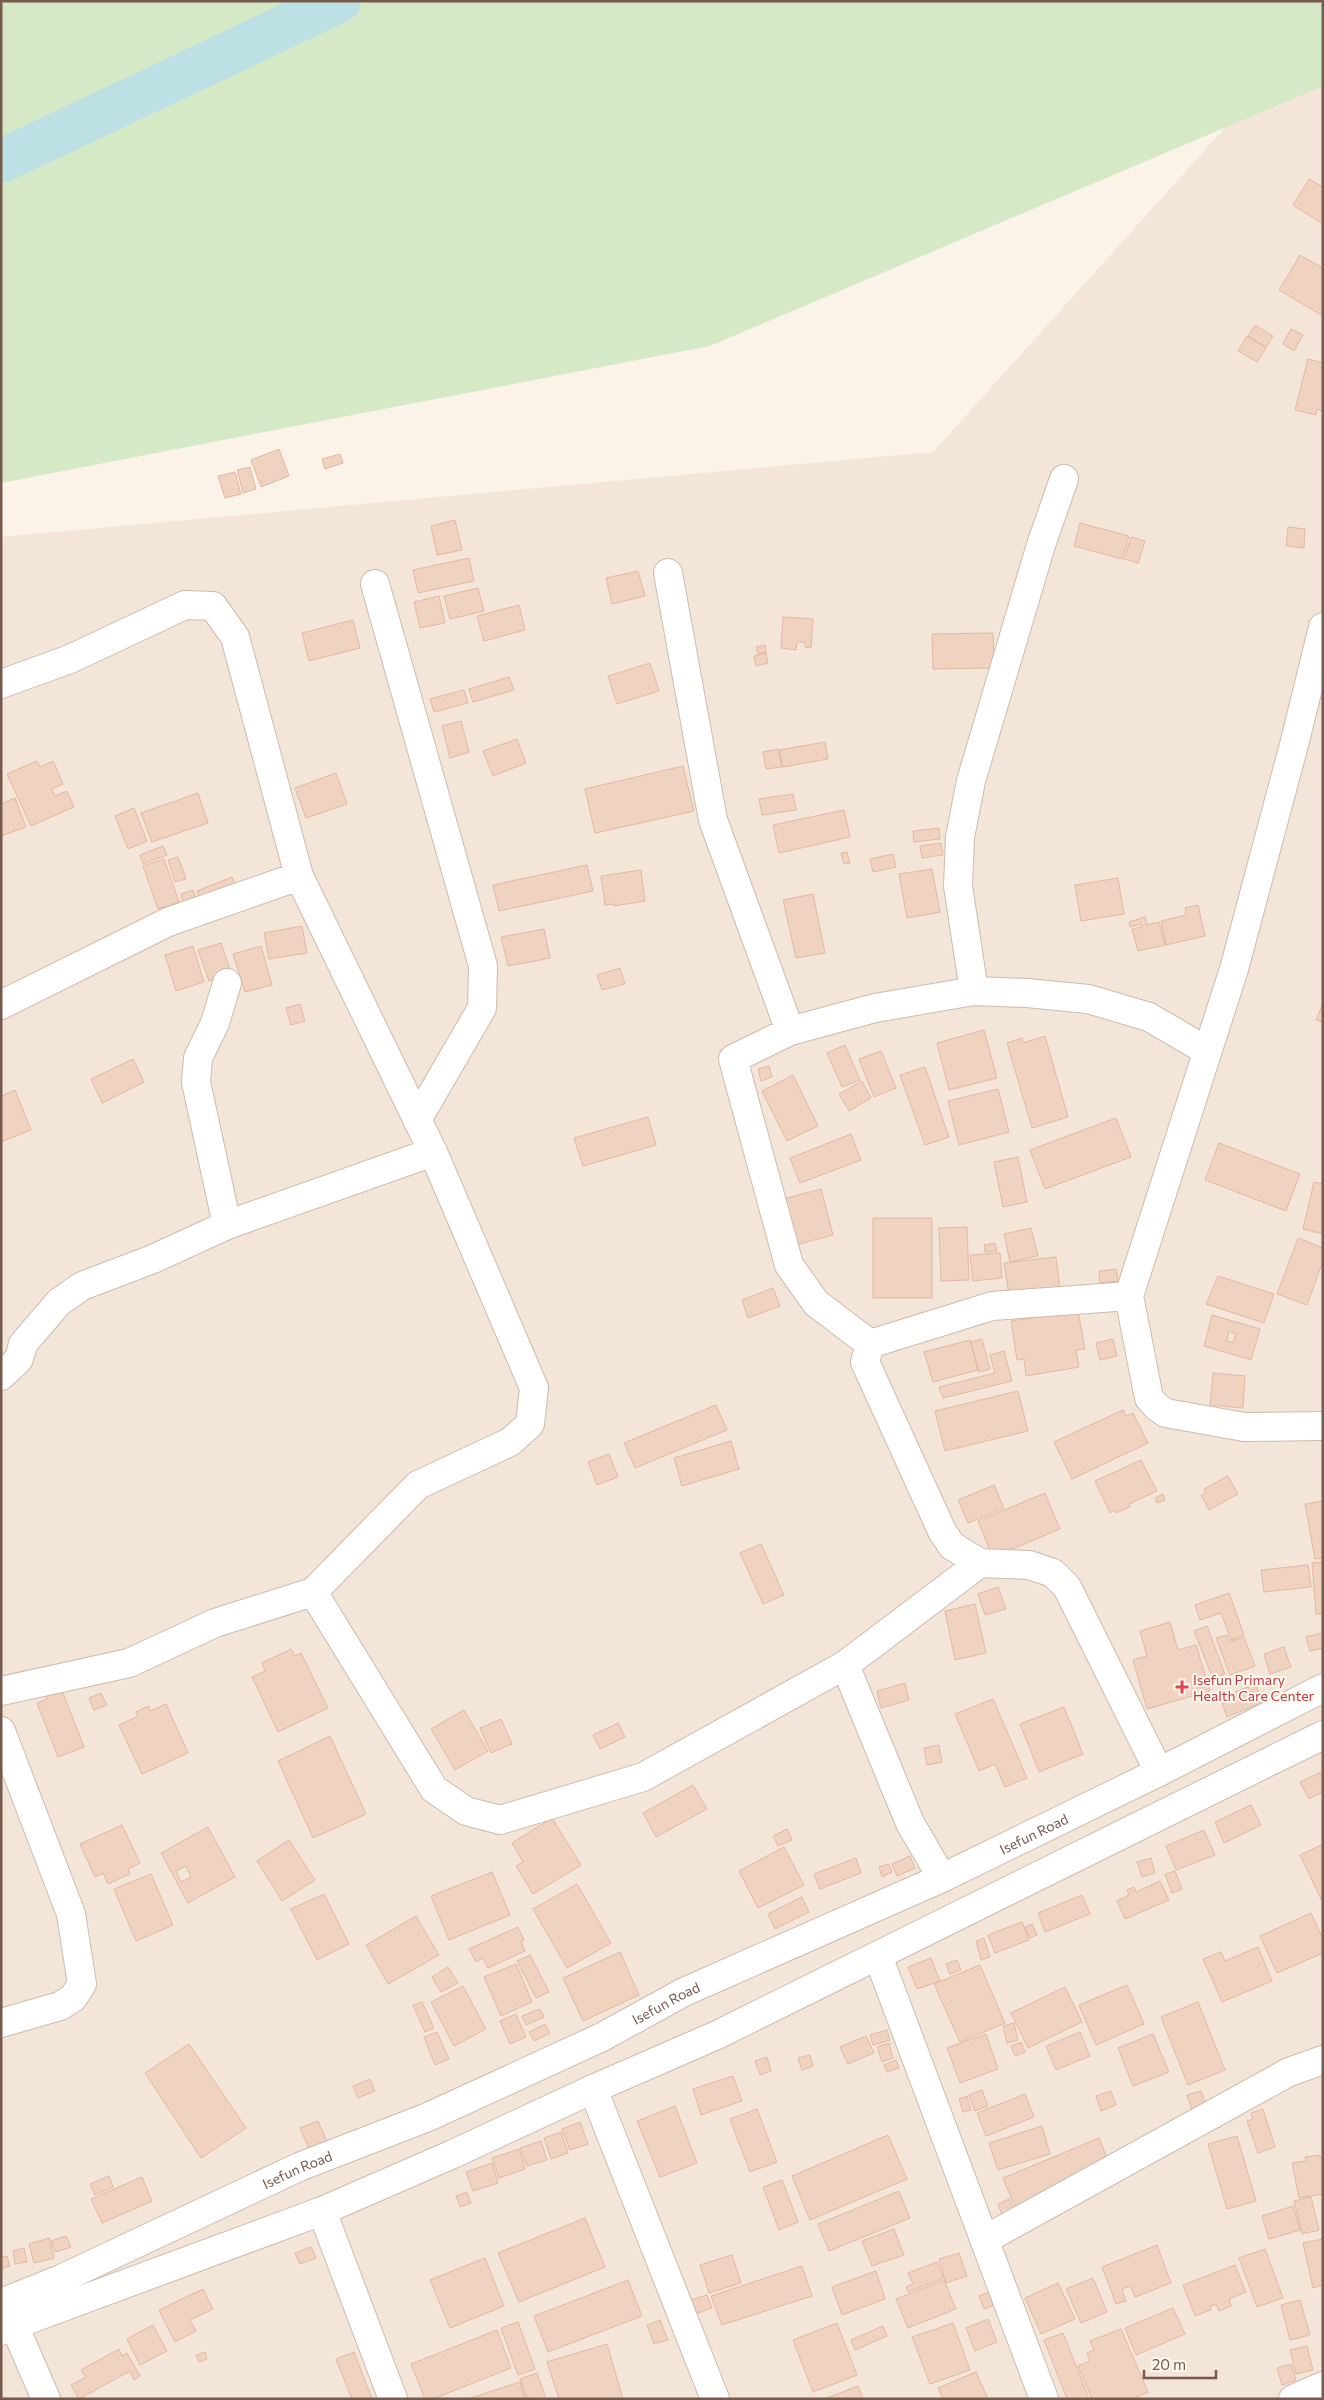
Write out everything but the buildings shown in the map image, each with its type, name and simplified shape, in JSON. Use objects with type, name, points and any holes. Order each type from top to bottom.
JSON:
[{"type":"street","points":[[974,992],[958,886],[960,837],[971,781],[1041,545],[1064,479]]},
{"type":"street","points":[[668,573],[713,820],[790,1031]]},
{"type":"street","points":[[375,584],[483,966],[482,1008],[417,1120]]},
{"type":"street","points":[[1,684],[70,659],[185,605],[213,606],[235,637],[298,876],[433,1152],[534,1388],[530,1424],[510,1442],[418,1486],[313,1592],[215,1623],[129,1664],[1,1691]]},
{"type":"street","points":[[1323,627],[1234,969],[1129,1296],[1150,1398],[1157,1407],[1166,1413],[1244,1427],[1323,1426]]},
{"type":"street","points":[[1,1005],[168,922],[298,876]]},
{"type":"street","points":[[227,983],[215,1023],[198,1058],[196,1082],[227,1225]]},
{"type":"street","points":[[870,1344],[816,1303],[790,1265],[733,1059],[790,1031],[875,1008],[974,992],[1027,993],[1088,999],[1149,1016],[1207,1051]]},
{"type":"street","points":[[1,1376],[19,1359],[24,1344],[59,1302],[82,1286],[153,1259],[227,1225],[433,1152]]},
{"type":"street","points":[[870,1344],[992,1306],[1129,1296]]},
{"type":"street","points":[[870,1344],[865,1362],[942,1531],[952,1546],[980,1563],[1029,1565],[1053,1573],[1067,1587],[1159,1772]]},
{"type":"street","points":[[313,1592],[434,1789],[466,1811],[500,1820],[643,1777],[845,1665],[980,1563]]},
{"type":"street","points":[[845,1665],[910,1823],[942,1878]]},
{"type":"street","name":"Isefun Road","points":[[5,2320],[61,2279],[299,2167],[428,2117],[602,2036],[684,1992],[942,1878],[1159,1772],[1323,1688]]},
{"type":"street","points":[[1,1732],[71,1914],[82,1984],[73,1998],[60,2006],[1,2023]]},
{"type":"street","points":[[46,2399],[5,2320],[322,2211],[453,2154],[593,2088],[717,2035],[1323,1735]]},
{"type":"street","points":[[878,1956],[1044,2399]]},
{"type":"street","points":[[984,2240],[1289,2072],[1323,2060]]},
{"type":"street","points":[[593,2088],[715,2399]]},
{"type":"street","points":[[322,2211],[393,2399]]},
{"type":"street","points":[[1293,2399],[1323,2386]]},
{"type":"shaded area","points":[[1323,39],[1323,2399],[1,2399],[1,537],[933,452],[1302,42]]},
{"type":"green space","points":[[1,1],[1323,1],[1323,86],[710,346],[1,483]]},
{"type":"waterway","points":[[1,161],[339,1]]},
{"type":"place","name":"Isefun Primary Health Care Center","points":[[1182,1687]]}]
